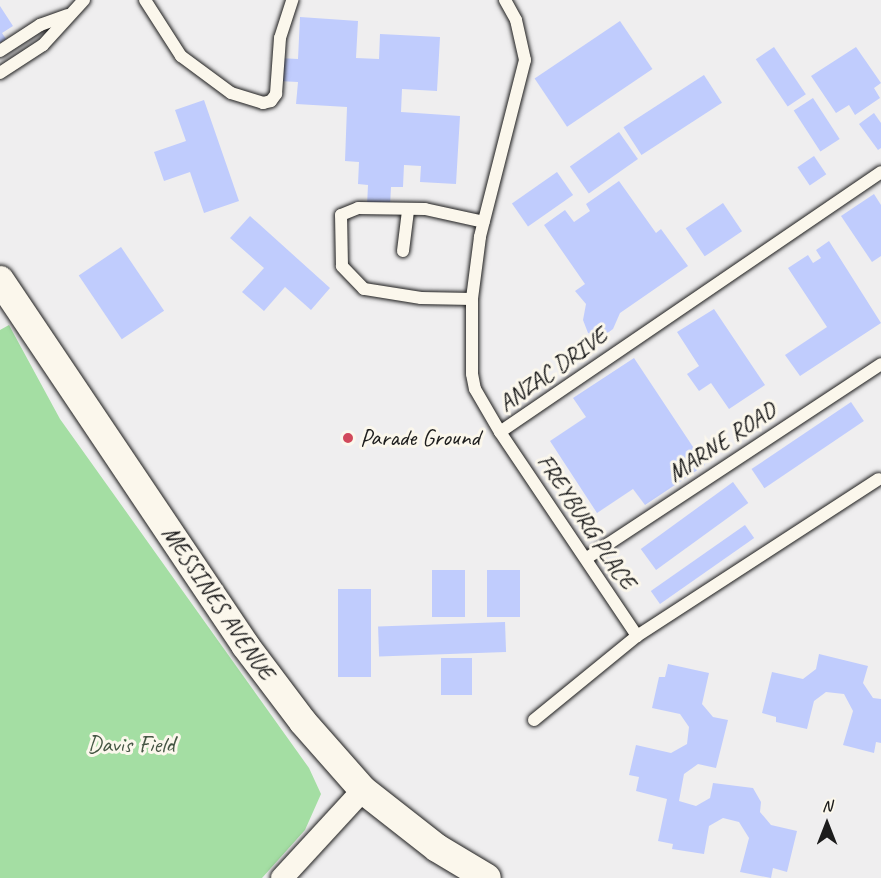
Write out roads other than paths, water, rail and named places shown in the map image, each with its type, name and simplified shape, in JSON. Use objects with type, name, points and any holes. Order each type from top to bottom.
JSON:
[{"type":"street","name":"MESSINES AVENUE","points":[[0,280],[245,645],[303,722],[363,790],[436,848],[487,878]]},
{"type":"street","points":[[282,878],[363,790]]},
{"type":"lane","points":[[0,73],[43,45],[67,15],[84,0]]},
{"type":"lane","points":[[145,0],[181,56],[231,93],[263,103],[274,99],[280,38],[292,0]]},
{"type":"lane","name":"ANZAC DRIVE","points":[[505,0],[516,20],[525,60],[484,222],[472,299],[473,382],[500,432],[881,172]]},
{"type":"lane","points":[[0,51],[40,25],[67,15]]},
{"type":"lane","points":[[472,299],[382,294],[364,289],[342,266],[341,215],[358,208],[408,211],[425,209],[484,222]]},
{"type":"lane","points":[[404,251],[408,211]]},
{"type":"lane","name":"MARNE ROAD","points":[[586,558],[881,364]]},
{"type":"lane","name":"FREYBURG PLACE","points":[[500,432],[637,636]]},
{"type":"lane","points":[[534,720],[637,636],[879,479]]},
{"type":"place","name":"Parade Ground","points":[[348,438]]},
{"type":"park label","name":"Davis Field","points":[[131,745]]}]
